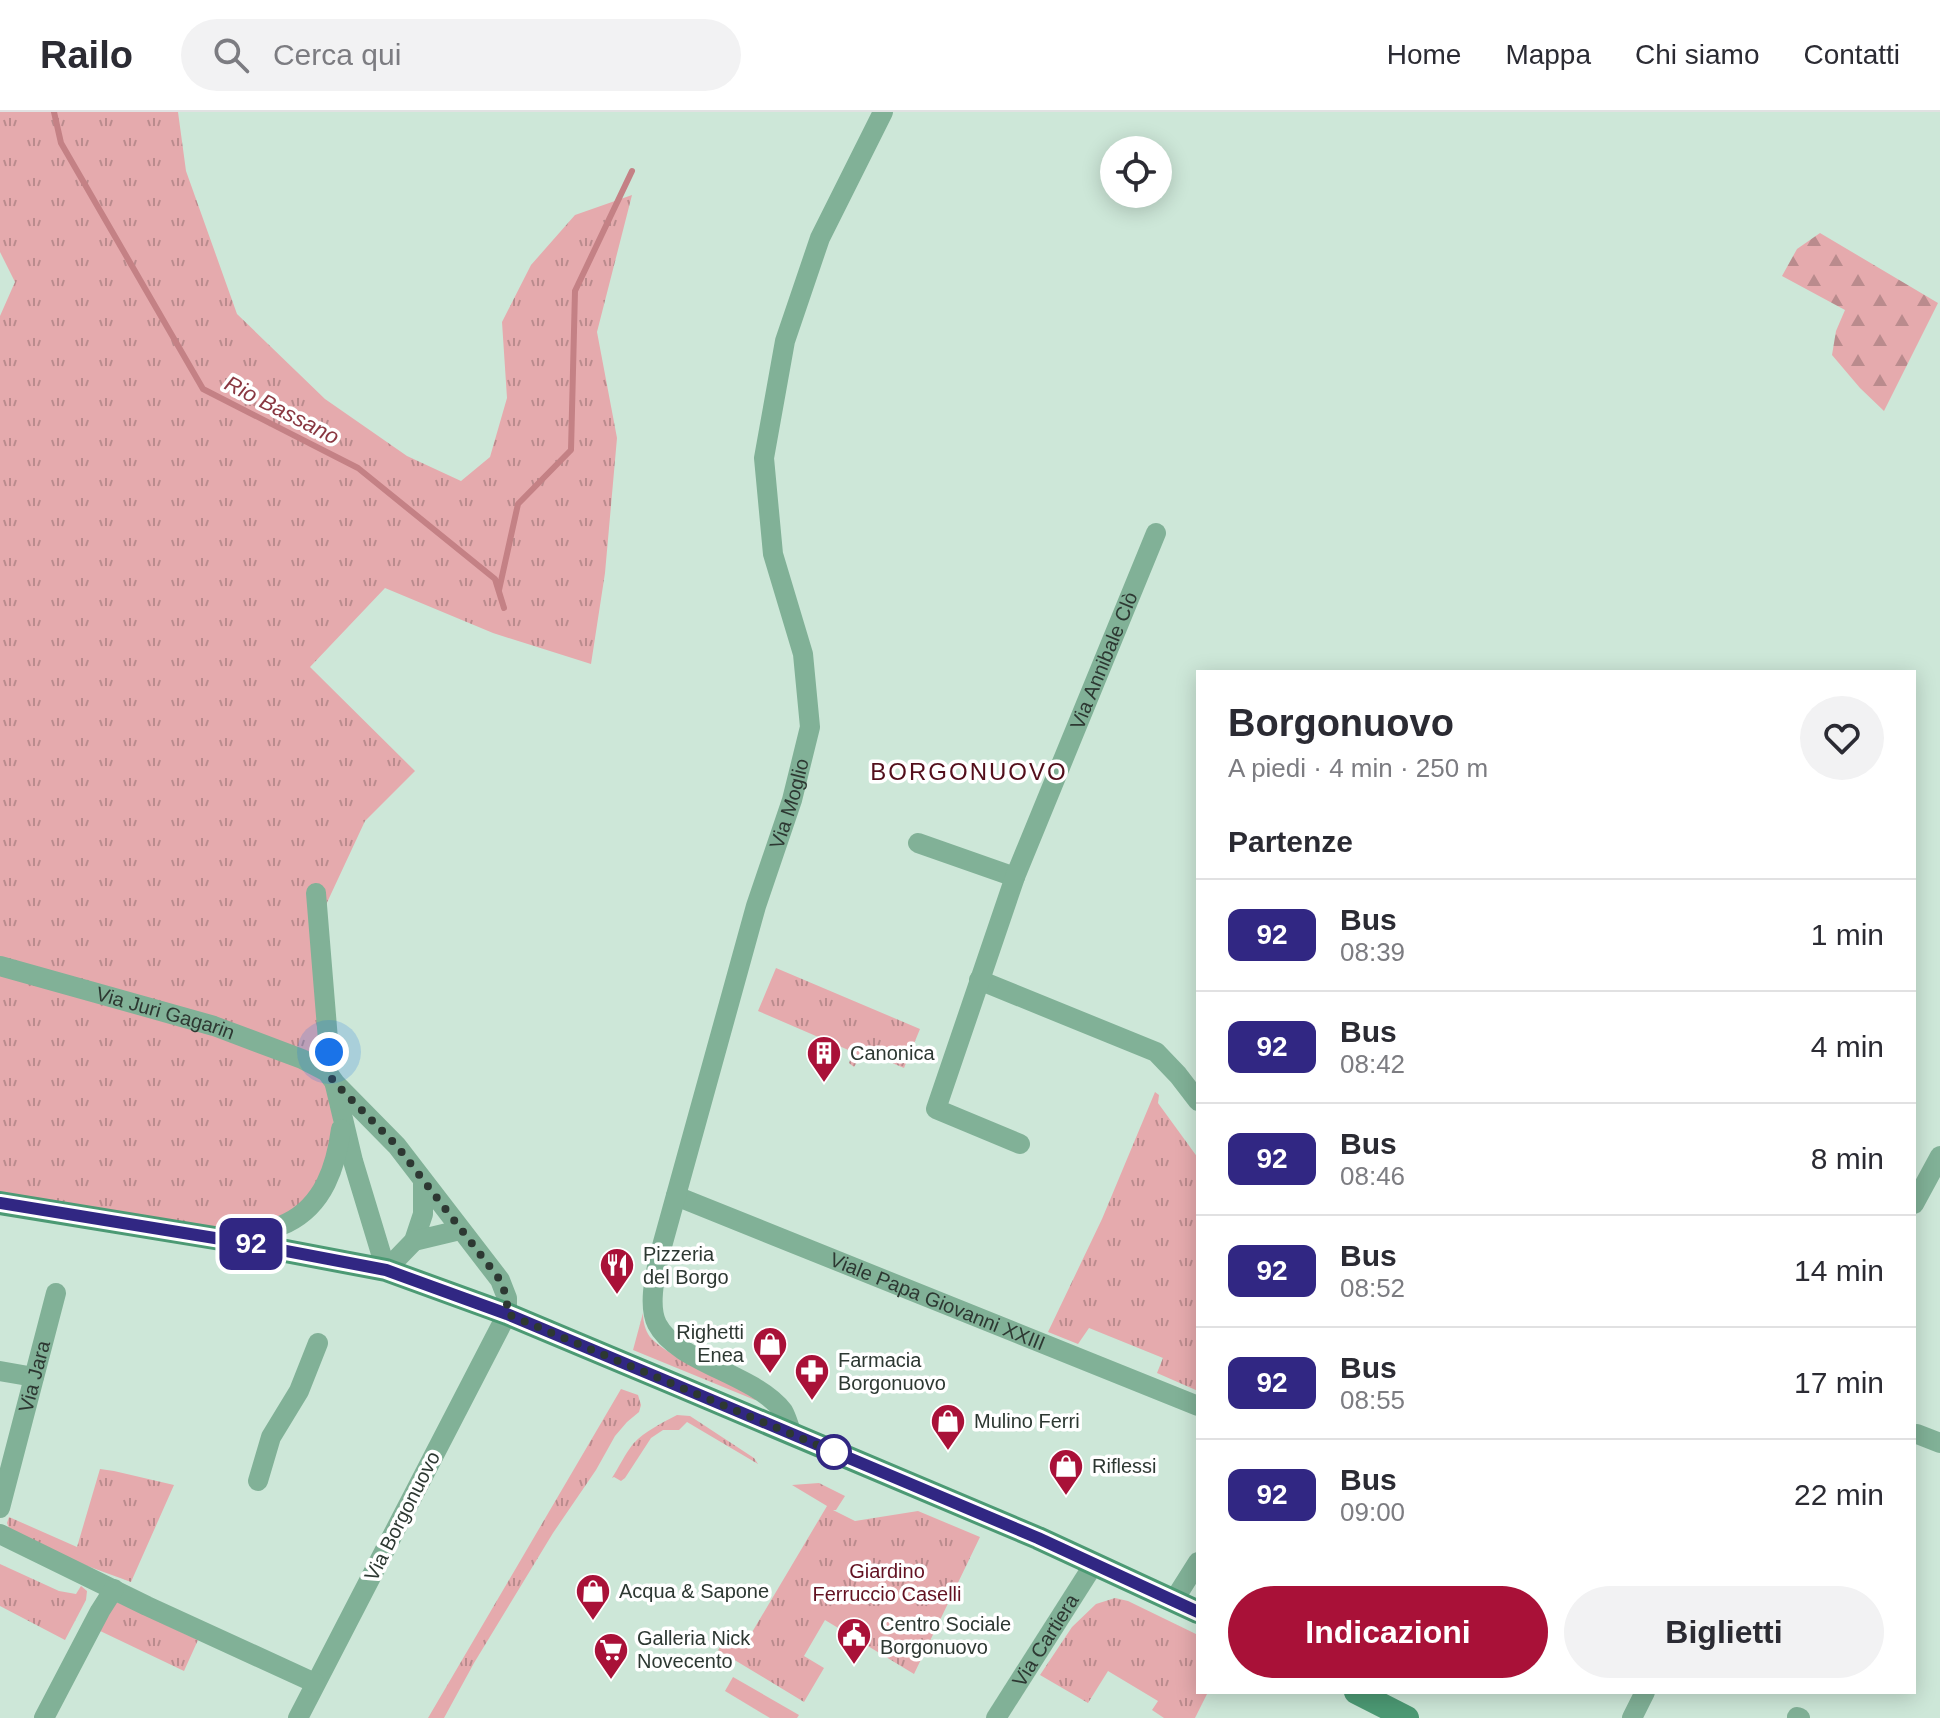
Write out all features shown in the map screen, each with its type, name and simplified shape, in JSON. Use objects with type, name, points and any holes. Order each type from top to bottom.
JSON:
[{"type":"main road","points":[[0,1203],[233,1241],[386,1270],[507,1314],[1038,1538],[1196,1611]]},
{"type":"main road","points":[[1360,1694],[1407,1718]]},
{"type":"street","name":"Via Moglio","points":[[792,1434],[784,1413],[768,1396],[669,1342],[655,1321],[653,1289],[659,1257],[756,906],[792,800],[810,727],[803,654],[773,554],[764,458],[783,354],[789,327],[820,238],[883,112]]},
{"type":"street","name":"Via Annibale Clò","points":[[1020,1144],[936,1109],[1015,877],[1156,533]]},
{"type":"street","points":[[918,843],[1015,877]]},
{"type":"street","points":[[316,893],[331,1078],[386,1270],[414,1241],[423,1214],[423,1183]]},
{"type":"street","name":"Via Juri Gagarin","points":[[0,966],[214,1026],[302,1059],[331,1078],[397,1146],[500,1280],[507,1298],[507,1314]]},
{"type":"street","points":[[979,980],[1156,1052],[1196,1098]]},
{"type":"street","points":[[233,1241],[286,1223],[299,1216],[318,1198],[330,1175],[338,1149],[342,1117]]},
{"type":"street","points":[[1916,1200],[1940,1156]]},
{"type":"street","name":"Viale Papa Giovanni XXIII","points":[[676,1196],[1196,1405]]},
{"type":"street","points":[[414,1241],[460,1230]]},
{"type":"street","name":"Via Jara","points":[[0,1508],[56,1293]]},
{"type":"street","name":"Via Borgonuovo","points":[[298,1718],[507,1314]]},
{"type":"street","points":[[258,1481],[271,1437],[299,1391],[318,1343]]},
{"type":"street","points":[[0,1371],[34,1377]]},
{"type":"street","points":[[1917,1434],[1940,1443]]},
{"type":"street","points":[[0,1534],[315,1683]]},
{"type":"street","name":"Via Cartiera","points":[[996,1718],[1094,1564]]},
{"type":"street","points":[[1174,1600],[1196,1565]]},
{"type":"street","points":[[44,1718],[114,1589]]},
{"type":"street","points":[[1632,1718],[1644,1694]]},
{"type":"green space","points":[[0,112],[178,112],[186,171],[237,314],[325,399],[407,456],[461,481],[490,457],[507,398],[502,322],[531,265],[575,215],[632,195],[597,332],[617,438],[605,573],[591,664],[493,633],[385,588],[310,667],[415,771],[365,821],[324,909],[336,1107],[325,1176],[303,1208],[251,1241],[0,1204],[0,316],[15,282],[0,252]]},
{"type":"green space","points":[[1820,233],[1938,303],[1884,411],[1832,355],[1836,331],[1845,310],[1782,276],[1797,249]]},
{"type":"green space","points":[[776,968],[920,1029],[904,1068],[864,1051],[854,1067],[849,1063],[853,1052],[758,1011]]},
{"type":"green space","points":[[1155,1092],[1159,1095],[1158,1103],[1196,1155],[1196,1390],[1157,1373],[1163,1358],[1089,1328],[1078,1344],[1048,1332],[1102,1219]]},
{"type":"green space","points":[[643,1313],[647,1331],[658,1345],[757,1398],[755,1400],[633,1350]]},
{"type":"green space","points":[[621,1389],[638,1395],[641,1405],[639,1412],[615,1436],[553,1533],[444,1718],[428,1718]]},
{"type":"green space","points":[[677,1415],[690,1416],[754,1458],[758,1464],[687,1422],[679,1430],[663,1430],[651,1438],[625,1478],[621,1481],[612,1478],[638,1439]]},
{"type":"green space","points":[[100,1469],[174,1485],[131,1582],[79,1563],[9,1528],[7,1523],[9,1517],[77,1547]]},
{"type":"green space","name":"Giardino Ferruccio Caselli","points":[[819,1483],[845,1496],[833,1510],[855,1521],[918,1511],[980,1537],[914,1674],[825,1620],[804,1656],[824,1668],[804,1702],[718,1650],[725,1639],[748,1639],[827,1506],[792,1485]]},
{"type":"green space","points":[[0,1564],[59,1591],[76,1594],[81,1586],[87,1591],[86,1600],[65,1640],[0,1606]]},
{"type":"green space","points":[[1115,1598],[1128,1601],[1196,1634],[1196,1694],[1207,1694],[1195,1718],[1164,1718],[1152,1710],[1158,1701],[1108,1671],[1088,1703],[1040,1675],[1072,1627],[1096,1604]]},
{"type":"green space","points":[[115,1601],[198,1640],[184,1671],[96,1629]]},
{"type":"green space","points":[[733,1677],[799,1715],[797,1718],[770,1718],[725,1691]]},
{"type":"waterway","name":"Rio Bassano","points":[[54,112],[61,143],[203,389],[358,468],[495,579],[504,608]]},
{"type":"waterway","points":[[499,590],[518,504],[571,450],[575,291],[632,171]]},
{"type":"bus line","name":"92","points":[[0,1203],[233,1241],[386,1270],[507,1314],[676,1385],[1038,1538],[1196,1611]]},
{"type":"place","name":"Canonica","points":[[824,1084]]},
{"type":"place","name":"Pizzeria del Borgo","points":[[617,1296]]},
{"type":"place","name":"Righetti Enea","points":[[770,1375]]},
{"type":"place","name":"Farmacia Borgonuovo","points":[[812,1402]]},
{"type":"place","name":"Mulino Ferri","points":[[948,1452]]},
{"type":"place","name":"Riflessi","points":[[1066,1497]]},
{"type":"place","name":"Acqua & Sapone","points":[[593,1622]]},
{"type":"place","name":"Centro Sociale Borgonuovo","points":[[854,1666]]},
{"type":"place","name":"Galleria Nick Novecento","points":[[611,1681]]},
{"type":"district","name":"BORGONUOVO","points":[[969,771]]},
{"type":"route","points":[[329,1052],[327,1072],[335,1083],[397,1146],[500,1280],[507,1298],[507,1314],[834,1452]]}]
